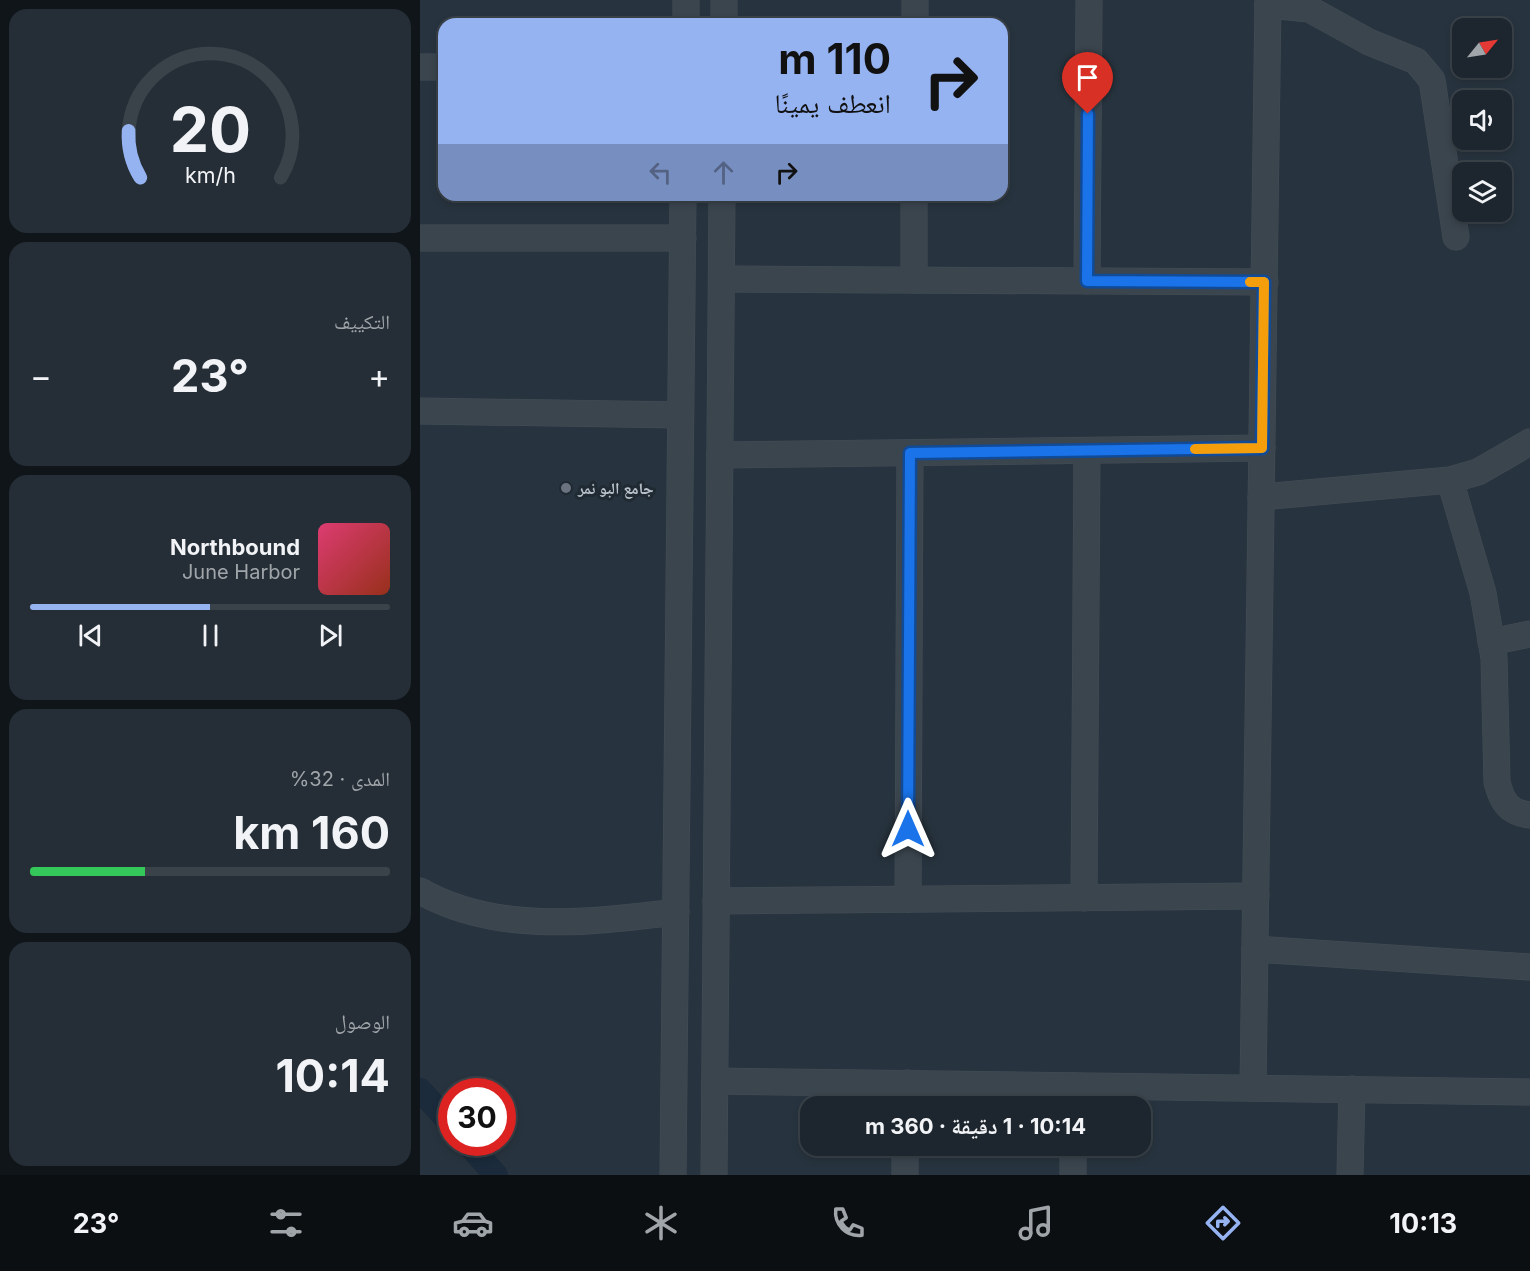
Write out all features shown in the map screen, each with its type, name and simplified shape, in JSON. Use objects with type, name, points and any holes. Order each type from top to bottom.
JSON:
[{"type":"street","points":[[686,0],[686,18]]},
{"type":"street","points":[[724,0],[724,18]]},
{"type":"street","points":[[915,0],[915,18]]},
{"type":"street","points":[[1087,281],[1089,0]]},
{"type":"street","points":[[1253,1088],[1268,3],[1309,9],[1369,42],[1416,61],[1421,67],[1431,80],[1455,237]]},
{"type":"street","points":[[420,67],[438,67]]},
{"type":"street","points":[[673,1175],[683,201]]},
{"type":"street","points":[[714,1175],[722,201]]},
{"type":"street","points":[[914,201],[914,280]]},
{"type":"street","points":[[420,238],[683,238]]},
{"type":"street","points":[[722,279],[1264,282]]},
{"type":"street","points":[[420,411],[680,415]]},
{"type":"street","points":[[1262,497],[1450,480],[1478,472],[1530,442]]},
{"type":"street","points":[[720,455],[1262,448]]},
{"type":"street","points":[[1084,898],[1087,450]]},
{"type":"street","points":[[908,899],[910,453]]},
{"type":"street","points":[[1450,480],[1483,593],[1494,658],[1497,782],[1500,795],[1511,810],[1530,815]]},
{"type":"street","points":[[1491,642],[1530,634]]},
{"type":"street","points":[[420,891],[442,903],[524,922],[593,922],[676,912]]},
{"type":"street","points":[[716,901],[1256,896]]},
{"type":"street","points":[[1255,949],[1530,967]]},
{"type":"street","points":[[715,1081],[906,1095],[1074,1096],[1253,1088],[1530,1092]]},
{"type":"street","points":[[1350,1175],[1352,1089]]},
{"type":"street","points":[[905,1156],[905,1175]]},
{"type":"street","points":[[1073,1156],[1073,1175]]},
{"type":"waterway","points":[[420,1090],[438,1110]]},
{"type":"waterway","points":[[479,1156],[496,1175]]},
{"type":"slow traffic","points":[[1195,449],[1262,448],[1264,282],[1250,282]]},
{"type":"place","name":"جامع البو نمر","points":[[566,488]]},
{"type":"route","points":[[908,829],[910,453],[1262,448],[1264,282],[1087,281],[1088,114]]}]
